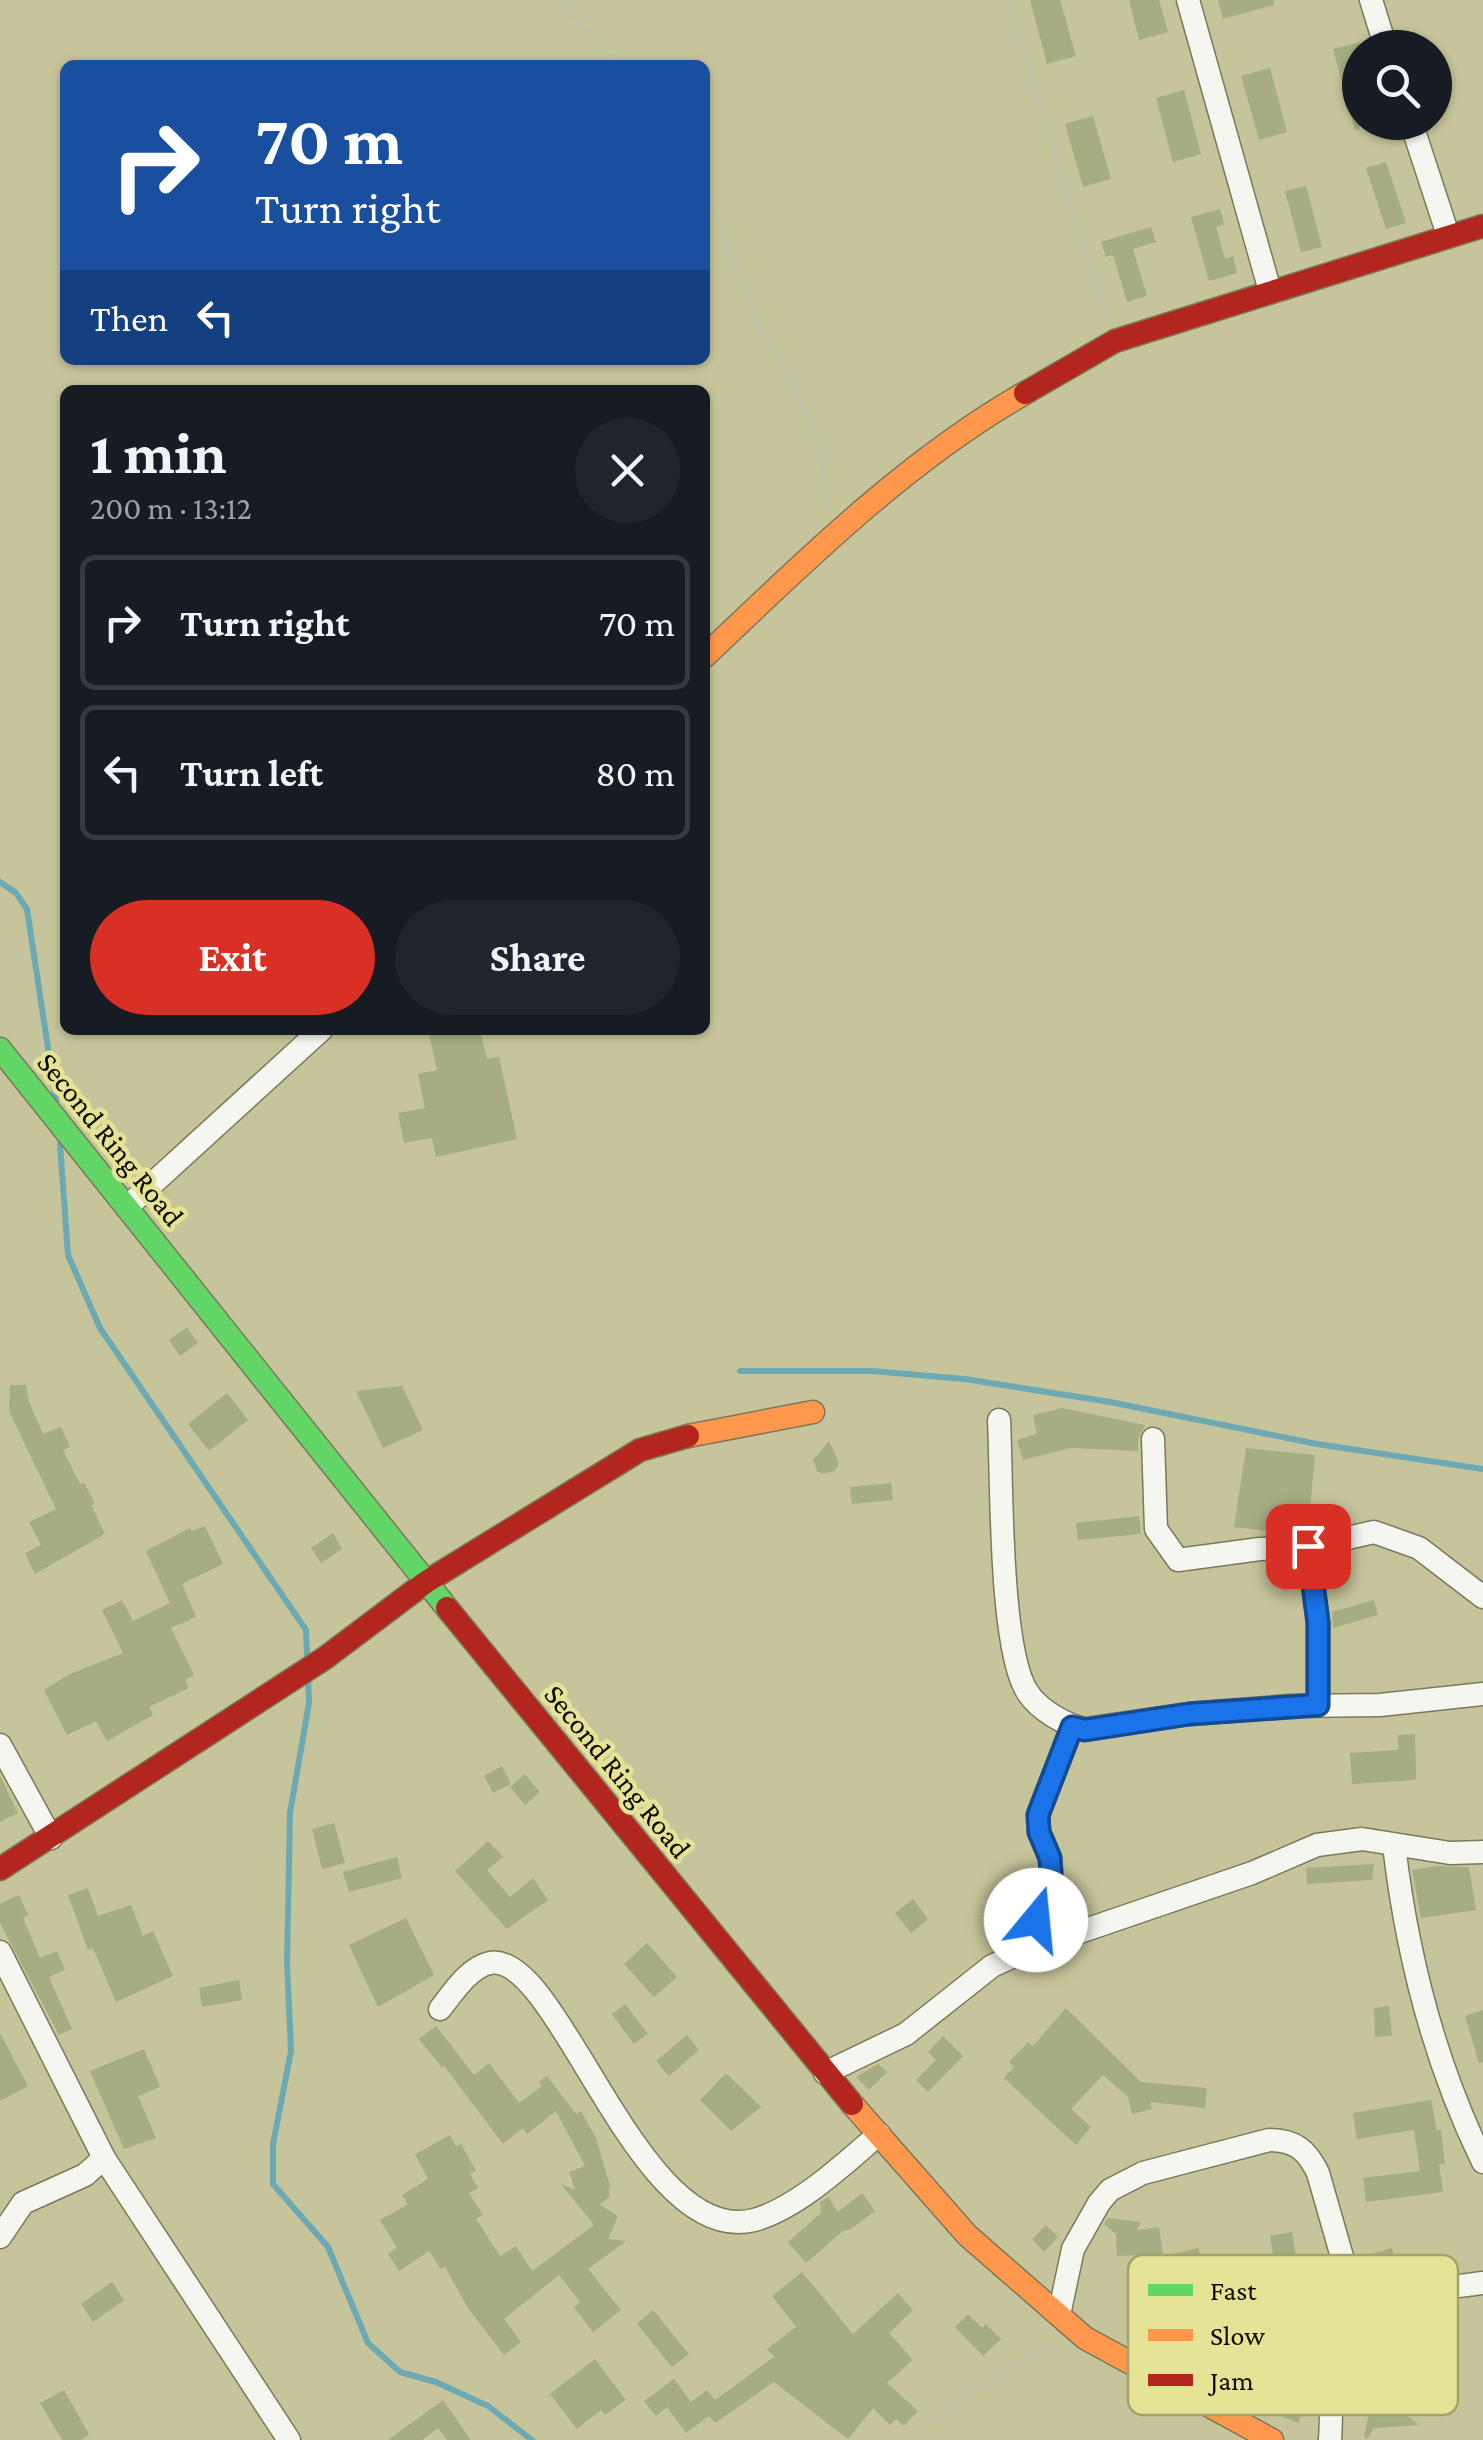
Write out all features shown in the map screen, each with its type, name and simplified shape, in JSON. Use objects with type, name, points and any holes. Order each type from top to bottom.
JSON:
[{"type":"main road","points":[[710,651],[830,538],[984,417],[1115,341],[1483,226]]},
{"type":"main road","name":"Second Ring Road","points":[[0,1049],[825,2073],[967,2235],[1086,2338],[1128,2361]]},
{"type":"main road","points":[[0,1869],[325,1658],[426,1582],[640,1450],[688,1436],[814,1412]]},
{"type":"main road","name":"Second Ring Road","points":[[1224,2415],[1269,2440]]},
{"type":"street","points":[[1188,0],[1270,291]]},
{"type":"street","points":[[1371,0],[1380,30]]},
{"type":"street","points":[[1417,140],[1448,235]]},
{"type":"street","points":[[128,1206],[316,1035]]},
{"type":"street","points":[[999,1420],[1006,1584],[1019,1673],[1028,1694],[1072,1727],[1085,1730],[1189,1714],[1483,1694]]},
{"type":"street","points":[[1153,1439],[1156,1529],[1178,1560],[1308,1546],[1374,1532],[1419,1548],[1483,1597]]},
{"type":"street","points":[[1308,1546],[1318,1622],[1318,1705]]},
{"type":"street","points":[[1027,1950],[1051,1873],[1038,1815],[1072,1727]]},
{"type":"street","points":[[0,1745],[51,1838]]},
{"type":"street","points":[[825,2073],[884,2047],[992,1966],[1027,1950],[1252,1873],[1317,1845],[1362,1839],[1450,1853],[1483,1852]]},
{"type":"street","points":[[1394,1845],[1410,1951],[1428,2023],[1458,2110],[1483,2162]]},
{"type":"street","points":[[0,1952],[104,2158],[289,2440]]},
{"type":"street","points":[[440,2009],[477,1969],[490,1963],[508,1964],[532,1984],[630,2138],[666,2184],[729,2222],[776,2212],[832,2174],[879,2134]]},
{"type":"street","points":[[1059,2315],[1073,2249],[1110,2190],[1143,2173],[1269,2140],[1284,2140],[1310,2156],[1342,2255]]},
{"type":"street","points":[[0,2237],[22,2203],[85,2175],[104,2158]]},
{"type":"street","points":[[1458,2288],[1483,2283]]},
{"type":"street","points":[[1330,2440],[1331,2415]]},
{"type":"path","points":[[557,0],[616,60]]},
{"type":"path","points":[[1006,0],[1115,341]]},
{"type":"path","points":[[710,203],[760,328],[809,422],[820,452],[830,538]]},
{"type":"path","points":[[932,2418],[964,2393],[1032,2357],[1086,2338]]},
{"type":"building","points":[[1030,0],[1060,0],[1076,56],[1047,64]]},
{"type":"building","points":[[1129,0],[1159,0],[1168,32],[1139,40]]},
{"type":"building","points":[[1218,0],[1274,0],[1274,5],[1223,19]]},
{"type":"building","points":[[1342,47],[1342,82],[1333,49]]},
{"type":"building","points":[[1270,68],[1287,132],[1259,140],[1241,76]]},
{"type":"building","points":[[1184,90],[1201,154],[1173,162],[1156,98]]},
{"type":"building","points":[[1093,116],[1111,179],[1083,187],[1065,124]]},
{"type":"building","points":[[1386,162],[1406,223],[1386,229],[1366,168]]},
{"type":"building","points":[[1306,186],[1322,247],[1301,252],[1285,191]]},
{"type":"building","points":[[1220,209],[1224,224],[1216,227],[1225,259],[1233,256],[1237,273],[1209,281],[1191,217]]},
{"type":"building","points":[[1151,227],[1156,242],[1133,249],[1147,296],[1127,302],[1113,255],[1106,257],[1101,242]]},
{"type":"building","points":[[429,1035],[481,1035],[487,1059],[499,1057],[517,1139],[436,1157],[432,1138],[404,1143],[398,1113],[425,1108],[418,1074],[437,1070]]},
{"type":"building","points":[[187,1327],[198,1343],[180,1356],[169,1340]]},
{"type":"building","points":[[10,1385],[26,1385],[43,1434],[61,1427],[70,1447],[63,1450],[95,1504],[91,1505],[105,1534],[35,1574],[25,1553],[41,1545],[29,1522],[56,1509],[9,1411]]},
{"type":"building","points":[[402,1386],[423,1430],[383,1448],[356,1391]]},
{"type":"building","points":[[227,1393],[248,1420],[209,1451],[188,1424]]},
{"type":"building","points":[[1062,1408],[1145,1425],[1138,1439],[1138,1451],[1071,1448],[1023,1460],[1017,1440],[1037,1434],[1033,1415]]},
{"type":"building","points":[[829,1441],[839,1463],[835,1471],[822,1474],[813,1460]]},
{"type":"building","points":[[1246,1448],[1315,1455],[1308,1532],[1234,1527]]},
{"type":"building","points":[[891,1483],[893,1500],[852,1504],[850,1487]]},
{"type":"building","points":[[1139,1516],[1141,1534],[1078,1540],[1076,1523]]},
{"type":"building","points":[[205,1526],[223,1564],[182,1584],[196,1617],[171,1628],[194,1675],[185,1680],[189,1688],[149,1707],[153,1715],[107,1741],[96,1721],[67,1735],[44,1690],[70,1674],[123,1653],[102,1610],[122,1600],[133,1621],[170,1603],[146,1551],[190,1528],[192,1531]]},
{"type":"building","points":[[333,1533],[342,1549],[321,1563],[311,1548]]},
{"type":"building","points":[[1374,1600],[1378,1615],[1333,1628],[1332,1612]]},
{"type":"building","points":[[1415,1734],[1416,1780],[1352,1784],[1350,1753],[1398,1750],[1398,1735]]},
{"type":"building","points":[[502,1766],[511,1784],[493,1793],[484,1776]]},
{"type":"building","points":[[525,1774],[540,1792],[525,1805],[510,1787]]},
{"type":"building","points":[[0,1776],[18,1813],[0,1822]]},
{"type":"building","points":[[334,1823],[345,1863],[322,1869],[312,1829]]},
{"type":"building","points":[[488,1841],[503,1857],[487,1870],[510,1897],[533,1878],[548,1900],[507,1929],[455,1871]]},
{"type":"building","points":[[397,1857],[402,1878],[349,1892],[343,1872]]},
{"type":"building","points":[[1374,1864],[1372,1880],[1307,1884],[1306,1868]]},
{"type":"building","points":[[1469,1867],[1476,1910],[1421,1918],[1412,1870]]},
{"type":"building","points":[[88,1888],[98,1916],[131,1905],[143,1936],[153,1931],[173,1976],[116,2002],[93,1948],[88,1950],[68,1895]]},
{"type":"building","points":[[19,1895],[28,1915],[23,1918],[40,1958],[57,1951],[65,1970],[49,1977],[72,2029],[59,2035],[0,1923],[0,1904]]},
{"type":"building","points":[[913,1899],[928,1919],[911,1933],[895,1913]]},
{"type":"building","points":[[406,1918],[434,1975],[378,2007],[349,1945]]},
{"type":"building","points":[[647,1943],[677,1977],[654,1997],[624,1964]]},
{"type":"building","points":[[239,1980],[242,2000],[202,2007],[199,1988]]},
{"type":"building","points":[[625,2004],[648,2034],[634,2044],[612,2014]]},
{"type":"building","points":[[1389,2006],[1392,2036],[1375,2037],[1374,2008]]},
{"type":"building","points":[[1066,2008],[1141,2082],[1207,2088],[1205,2108],[1150,2102],[1152,2109],[1132,2114],[1128,2097],[1103,2075],[1071,2109],[1091,2127],[1076,2145],[1004,2078],[1014,2067],[1009,2062],[1028,2042],[1033,2046]]},
{"type":"building","points":[[1483,2010],[1483,2062],[1479,2063],[1465,2016]]},
{"type":"building","points":[[436,2026],[474,2075],[489,2063],[519,2103],[542,2086],[539,2081],[547,2076],[576,2114],[581,2111],[596,2138],[611,2189],[608,2187],[610,2196],[600,2205],[618,2216],[608,2239],[626,2241],[588,2269],[621,2310],[593,2332],[574,2307],[580,2302],[559,2275],[504,2319],[521,2342],[504,2355],[468,2308],[445,2267],[441,2269],[429,2251],[399,2271],[388,2254],[397,2248],[380,2220],[408,2204],[402,2195],[428,2179],[415,2154],[450,2135],[456,2146],[461,2144],[476,2171],[470,2174],[478,2188],[469,2193],[483,2215],[476,2219],[500,2256],[516,2246],[532,2271],[594,2225],[561,2184],[575,2190],[569,2172],[585,2166],[556,2111],[527,2134],[523,2128],[503,2144],[419,2039]]},
{"type":"building","points":[[0,2033],[28,2086],[0,2101]]},
{"type":"building","points":[[687,2035],[699,2050],[669,2076],[656,2061]]},
{"type":"building","points":[[943,2036],[963,2056],[928,2092],[916,2080],[936,2060],[928,2052]]},
{"type":"building","points":[[144,2049],[160,2087],[138,2096],[156,2138],[124,2149],[90,2071]]},
{"type":"building","points":[[878,2064],[887,2072],[869,2090],[856,2077]]},
{"type":"building","points":[[726,2073],[761,2107],[731,2131],[700,2100]]},
{"type":"building","points":[[1431,2100],[1437,2130],[1441,2130],[1445,2164],[1439,2164],[1443,2192],[1366,2202],[1363,2178],[1420,2171],[1414,2130],[1357,2139],[1353,2113]]},
{"type":"building","points":[[862,2193],[875,2211],[843,2231],[806,2263],[788,2242],[821,2213],[820,2202],[828,2197],[838,2212]]},
{"type":"building","points":[[1108,2218],[1141,2222],[1137,2230],[1159,2227],[1163,2254],[1117,2256],[1116,2234],[1104,2224]]},
{"type":"building","points":[[1046,2225],[1058,2237],[1044,2252],[1032,2239]]},
{"type":"building","points":[[1292,2232],[1296,2255],[1273,2255],[1270,2236]]},
{"type":"building","points":[[1198,2248],[1200,2255],[1169,2255]]},
{"type":"building","points":[[1392,2248],[1394,2255],[1371,2255]]},
{"type":"building","points":[[802,2272],[853,2334],[898,2293],[913,2310],[889,2333],[913,2360],[887,2383],[918,2411],[904,2426],[896,2419],[890,2425],[873,2408],[848,2439],[774,2382],[715,2423],[709,2416],[686,2433],[667,2407],[656,2416],[644,2401],[674,2379],[691,2402],[707,2390],[715,2400],[774,2357],[767,2349],[796,2327],[772,2296]]},
{"type":"building","points":[[112,2282],[124,2300],[93,2322],[81,2304]]},
{"type":"building","points":[[653,2310],[689,2354],[672,2367],[637,2324]]},
{"type":"building","points":[[968,2314],[1001,2339],[983,2356],[955,2327]]},
{"type":"building","points":[[595,2359],[626,2400],[605,2415],[601,2410],[577,2429],[550,2394]]},
{"type":"building","points":[[64,2390],[89,2434],[81,2440],[62,2440],[40,2403]]},
{"type":"building","points":[[443,2400],[471,2440],[447,2440],[438,2428],[422,2440],[388,2440]]},
{"type":"building","points":[[1279,2415],[1301,2415],[1298,2423]]},
{"type":"building","points":[[1369,2415],[1406,2415],[1419,2425],[1374,2428],[1368,2438],[1364,2437]]},
{"type":"waterway","points":[[0,882],[16,893],[27,909],[56,1101]]},
{"type":"waterway","points":[[60,1144],[68,1255],[100,1328],[306,1630],[307,1656]]},
{"type":"waterway","points":[[740,1371],[872,1371],[965,1379],[1110,1402],[1317,1444],[1483,1469]]},
{"type":"waterway","points":[[308,1678],[309,1703],[290,1813],[287,1963],[291,2051],[273,2144],[273,2184],[328,2247],[368,2343],[400,2372],[436,2382],[488,2406],[532,2440]]},
{"type":"traffic: fast","points":[[0,1049],[447,1608]]},
{"type":"traffic: slow","points":[[710,651],[897,481],[1025,393]]},
{"type":"traffic: slow","points":[[688,1436],[813,1412]]},
{"type":"traffic: slow","points":[[852,2104],[967,2235],[1085,2338],[1128,2361]]},
{"type":"traffic: slow","points":[[1226,2415],[1272,2440]]},
{"type":"traffic: jam","points":[[1025,393],[1115,341],[1483,226]]},
{"type":"traffic: jam","points":[[0,1869],[325,1658],[426,1582],[640,1450],[688,1436]]},
{"type":"traffic: jam","points":[[447,1608],[852,2104]]},
{"type":"route","points":[[1036,1920],[1051,1873],[1038,1815],[1072,1727],[1085,1730],[1189,1714],[1318,1705],[1318,1622],[1308,1546]]}]
